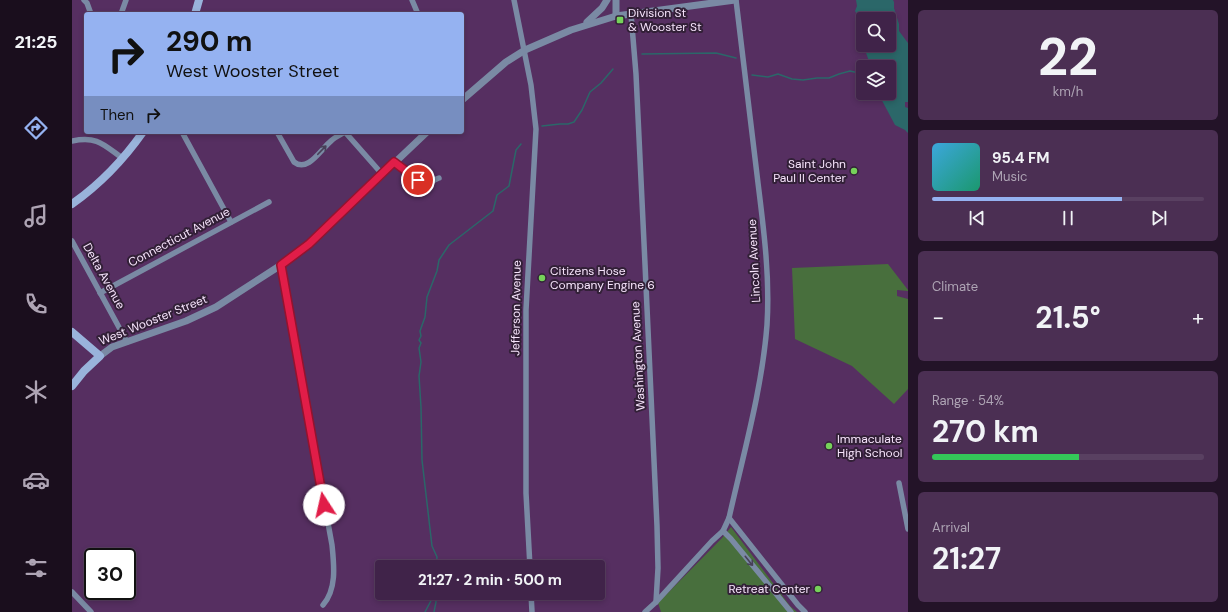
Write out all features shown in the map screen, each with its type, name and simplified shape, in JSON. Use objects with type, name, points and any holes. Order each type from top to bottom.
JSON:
[{"type":"main road","points":[[196,12],[199,0]]},
{"type":"main road","points":[[72,204],[102,179],[122,158],[141,134]]},
{"type":"main road","name":"West Wooster Street","points":[[72,332],[100,356]]},
{"type":"main road","points":[[72,386],[84,371],[100,356]]},
{"type":"street","points":[[84,0],[87,3],[90,12]]},
{"type":"street","points":[[122,12],[126,0]]},
{"type":"street","points":[[412,0],[417,12]]},
{"type":"street","name":"Jefferson Avenue","points":[[514,0],[531,85],[536,129],[526,310],[526,493],[530,560]]},
{"type":"street","points":[[583,25],[595,16],[607,0]]},
{"type":"street","points":[[616,0],[616,16]]},
{"type":"street","points":[[464,97],[506,62],[525,50],[583,25],[616,16],[736,0]]},
{"type":"street","name":"Lincoln Avenue","points":[[723,531],[729,518],[756,398],[767,326],[768,300],[766,250],[736,0]]},
{"type":"street","name":"Washington Avenue","points":[[631,14],[636,74],[657,526],[658,568],[656,602]]},
{"type":"street","points":[[183,134],[230,222]]},
{"type":"street","points":[[278,134],[294,162],[298,166],[303,166],[309,163],[332,140],[342,134]]},
{"type":"street","points":[[347,134],[382,174]]},
{"type":"street","name":"West Wooster Street","points":[[100,356],[112,347],[186,321],[216,307],[281,265],[309,244],[425,134]]},
{"type":"street","points":[[72,141],[93,139],[122,158]]},
{"type":"street","points":[[394,162],[423,182],[430,182],[439,178]]},
{"type":"street","name":"Connecticut Avenue","points":[[100,293],[268,202]]},
{"type":"street","name":"Delta Avenue","points":[[72,241],[127,342]]},
{"type":"street","points":[[281,265],[332,545],[333,577],[331,591],[328,600],[323,606]]},
{"type":"street","points":[[899,483],[908,529]]},
{"type":"street","points":[[729,518],[805,612]]},
{"type":"street","points":[[645,612],[723,531],[790,612]]},
{"type":"street","points":[[72,592],[91,612]]},
{"type":"street","points":[[531,600],[532,612]]},
{"type":"green space","points":[[888,264],[908,290],[897,290],[897,296],[908,299],[908,389],[894,404],[852,366],[795,339],[792,268]]},
{"type":"green space","points":[[731,527],[790,606],[797,612],[661,612],[658,603]]},
{"type":"shaded area","points":[[856,0],[893,0],[895,12],[856,13],[855,11],[857,6]]},
{"type":"shaded area","points":[[896,14],[899,24],[899,31],[908,43],[908,102],[905,102],[905,107],[908,108],[908,133],[895,125],[882,100],[896,100],[896,60],[869,60],[866,52],[896,52]]},
{"type":"waterway","points":[[642,54],[716,53],[736,58]]},
{"type":"waterway","points":[[542,126],[568,124],[574,122],[582,110],[590,92],[601,83],[613,69]]},
{"type":"waterway","points":[[752,75],[768,77],[778,74],[792,79],[803,80],[829,78],[850,71],[856,72]]},
{"type":"waterway","points":[[437,560],[437,557],[432,546],[422,460],[419,376],[421,362],[419,348],[421,343],[419,340],[421,336],[420,331],[425,317],[427,297],[437,271],[439,260],[449,245],[493,211],[497,195],[509,186],[516,150],[521,144]]},
{"type":"waterway","points":[[425,612],[431,600]]},
{"type":"waterway","points":[[434,612],[436,600]]},
{"type":"place","name":"Division St & Wooster St","points":[[620,20]]},
{"type":"place","name":"Saint John Paul II Center","points":[[854,171]]},
{"type":"place","name":"Citizens Hose Company Engine 6","points":[[542,278]]},
{"type":"place","name":"Immaculate High School","points":[[829,446]]},
{"type":"place","name":"Retreat Center","points":[[818,589]]},
{"type":"route","points":[[324,505],[281,265],[309,244],[394,162],[418,180]]}]
